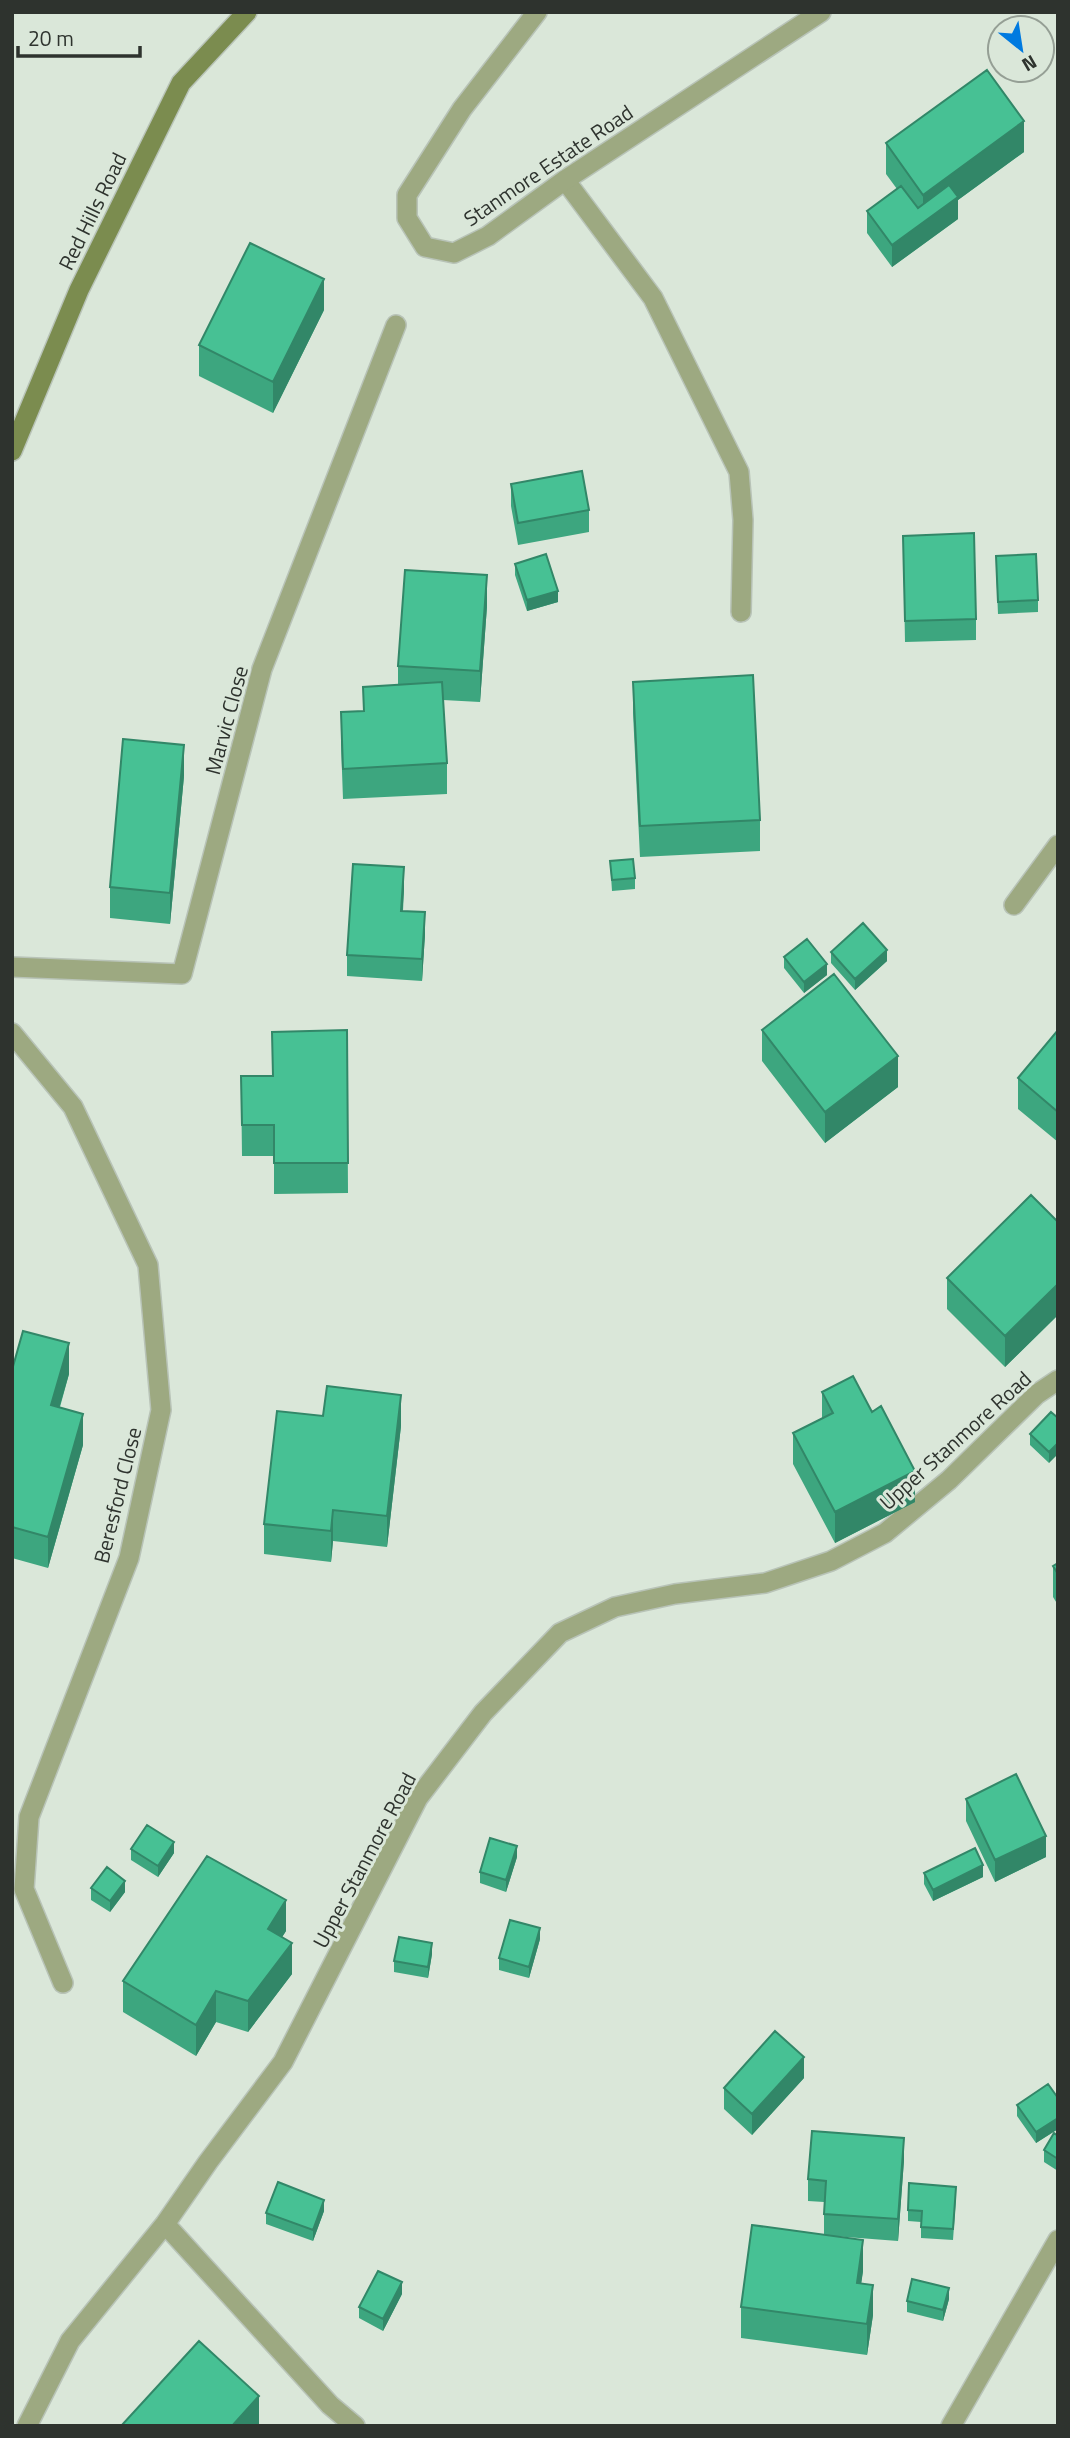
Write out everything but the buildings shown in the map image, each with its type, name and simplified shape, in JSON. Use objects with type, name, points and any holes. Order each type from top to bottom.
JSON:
[{"type":"main road","name":"Red Hills Road","points":[[12,451],[79,290],[181,83],[247,12]]},
{"type":"street","name":"Stanmore Estate Road","points":[[537,12],[462,109],[407,195],[407,218],[425,247],[454,253],[488,236],[565,180],[821,12]]},
{"type":"street","points":[[565,180],[653,298],[739,472],[743,520],[741,612]]},
{"type":"street","name":"Marvic Close","points":[[12,967],[182,974],[262,669],[397,325]]},
{"type":"street","points":[[1014,905],[1058,845]]},
{"type":"street","name":"Beresford Close","points":[[12,1033],[73,1107],[148,1265],[161,1410],[128,1558],[29,1817],[24,1889],[63,1983]]},
{"type":"street","name":"Upper Stanmore Road","points":[[27,2426],[70,2341],[165,2224],[284,2062],[418,1798],[483,1713],[559,1633],[615,1607],[675,1594],[765,1583],[831,1561],[885,1533],[949,1480],[1037,1394],[1058,1380]]},
{"type":"street","points":[[165,2224],[330,2404],[355,2426]]},
{"type":"street","points":[[951,2426],[1058,2240]]}]
